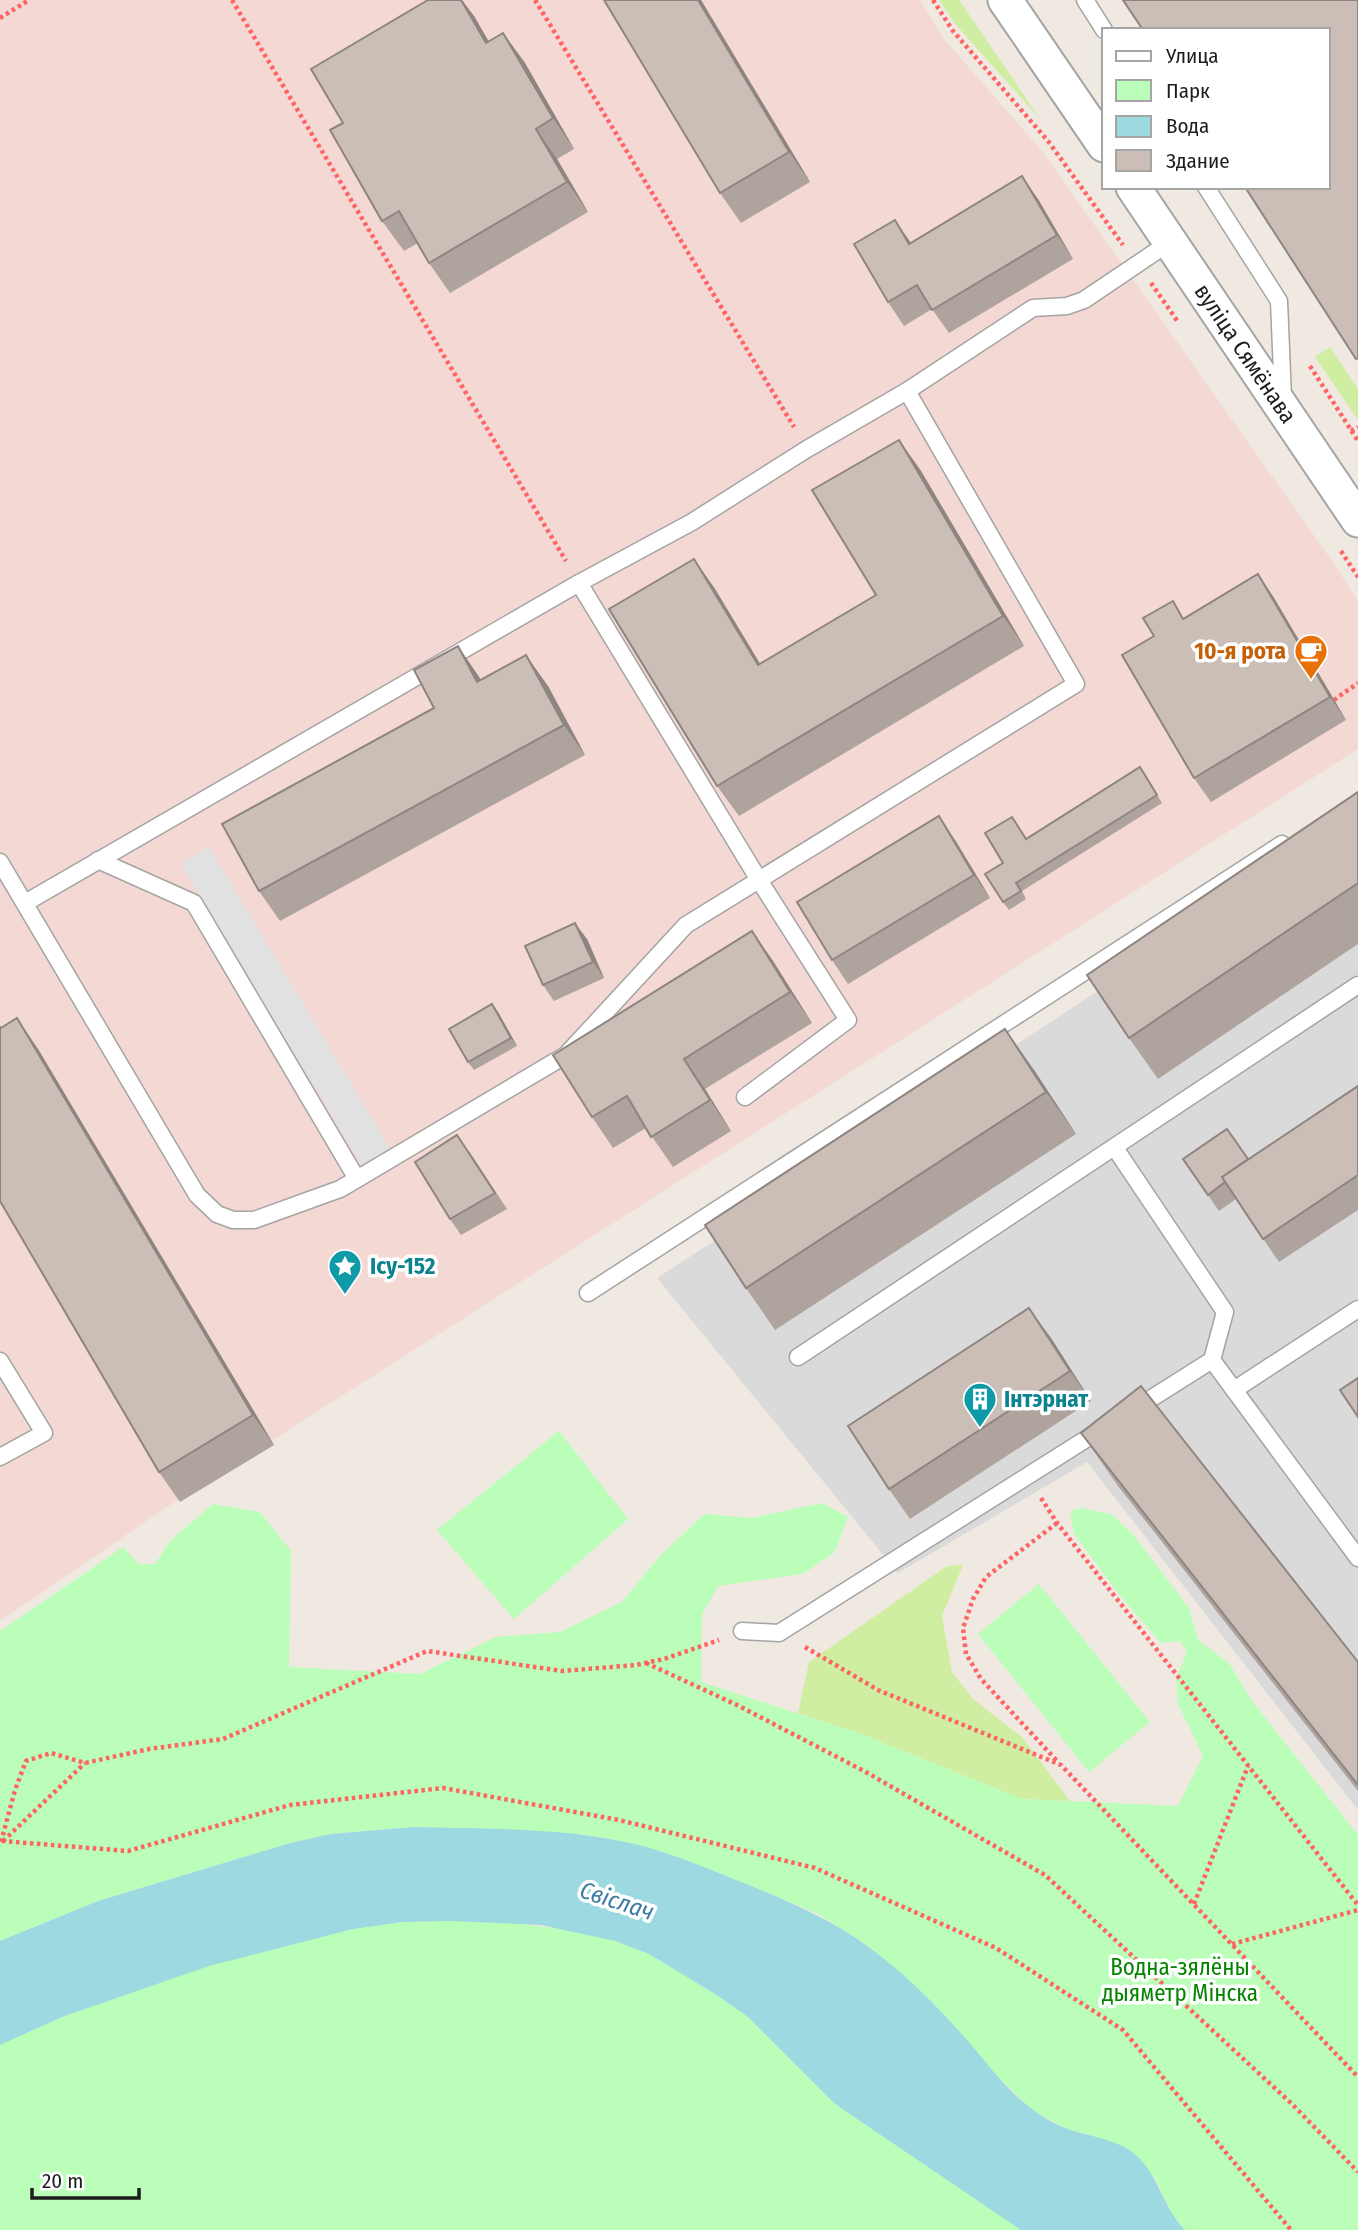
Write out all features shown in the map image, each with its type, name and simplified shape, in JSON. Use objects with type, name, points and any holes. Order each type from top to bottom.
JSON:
[{"type":"street","points":[[1005,0],[1102,142]]},
{"type":"street","name":"вуліца Сямёнава","points":[[1134,189],[1358,520]]},
{"type":"lane","points":[[1088,5],[1103,28]]},
{"type":"lane","points":[[1207,189],[1279,301],[1284,409]]},
{"type":"lane","points":[[25,903],[579,583],[692,522],[807,449],[907,391],[1033,308],[1067,306],[1084,300],[1170,242]]},
{"type":"lane","points":[[0,862],[197,1195],[217,1214],[233,1220],[254,1220],[340,1189],[566,1055],[686,925],[1076,684],[907,391]]},
{"type":"lane","points":[[579,583],[759,880],[848,1020],[745,1097]]},
{"type":"lane","points":[[588,1293],[1300,832]]},
{"type":"lane","points":[[99,860],[194,903],[357,1179]]},
{"type":"lane","points":[[798,1357],[1358,985]]},
{"type":"lane","points":[[742,1631],[779,1633],[1212,1360],[1226,1312],[1115,1148]]},
{"type":"lane","points":[[1234,1390],[1358,1309]]},
{"type":"lane","points":[[1212,1360],[1358,1558]]},
{"type":"lane","points":[[0,1361],[44,1433],[0,1457]]},
{"type":"path","points":[[0,18],[29,0]]},
{"type":"path","points":[[232,0],[579,583]]},
{"type":"path","points":[[535,0],[807,449]]},
{"type":"path","points":[[1303,357],[1358,441]]},
{"type":"path","points":[[1351,431],[1358,427]]},
{"type":"path","points":[[1334,700],[1358,683]]},
{"type":"path","points":[[1027,1477],[1057,1523],[1249,1765],[1358,1908],[1232,1944]]},
{"type":"path","points":[[1057,1523],[986,1577],[973,1599],[963,1628],[966,1654],[981,1679],[1358,2077]]},
{"type":"path","points":[[1,1842],[26,1761],[51,1753],[85,1763],[149,1749],[223,1739],[427,1651],[562,1671],[664,1659],[742,1631]]},
{"type":"path","points":[[779,1633],[878,1690],[1061,1765]]},
{"type":"path","points":[[646,1663],[737,1705],[864,1771],[1045,1875],[1292,2104],[1358,2172]]},
{"type":"path","points":[[1,1842],[85,1763]]},
{"type":"path","points":[[1194,1904],[1249,1765]]},
{"type":"path","points":[[1,1842],[128,1851],[290,1805],[443,1788],[619,1820],[815,1868],[996,1948],[1123,2030],[1291,2230]]},
{"type":"shaded area","points":[[0,0],[920,0],[944,39],[1042,151],[1358,601],[1358,749],[164,1509],[0,1621]]},
{"type":"shaded area","points":[[1358,822],[1358,1810],[1087,1462],[898,1573],[657,1278]]},
{"type":"shaded area","points":[[209,847],[391,1150],[363,1167],[181,864]]},
{"type":"green space","points":[[939,0],[959,0],[1041,120],[956,25]]},
{"type":"green space","points":[[1330,347],[1358,389],[1358,420],[1315,357]]},
{"type":"green space","points":[[559,1431],[628,1519],[514,1619],[437,1530]]},
{"type":"green space","name":"Водна-зялёны дыяметр Мінска","points":[[822,1503],[848,1517],[834,1553],[803,1574],[718,1586],[702,1615],[701,1682],[861,1734],[1022,1799],[1178,1806],[1203,1756],[1178,1704],[1176,1679],[1187,1652],[1180,1641],[1161,1643],[1118,1593],[1074,1534],[1070,1511],[1082,1508],[1111,1514],[1132,1533],[1189,1608],[1198,1640],[1229,1663],[1252,1701],[1358,1835],[1358,2230],[1185,2230],[1173,2216],[1154,2176],[1092,2135],[1069,2130],[1032,2110],[993,2072],[937,2008],[871,1948],[820,1915],[790,1902],[677,1857],[601,1837],[518,1830],[413,1827],[331,1834],[290,1843],[98,1901],[0,1941],[0,1631],[123,1547],[139,1564],[155,1564],[170,1541],[213,1504],[260,1512],[291,1551],[289,1667],[420,1674],[496,1637],[560,1632],[622,1602],[659,1557],[704,1514],[752,1518]]},
{"type":"green space","points":[[963,1565],[942,1616],[952,1672],[973,1699],[1022,1737],[1070,1801],[1022,1799],[861,1734],[798,1713],[809,1662],[947,1566]]},
{"type":"green space","points":[[1039,1584],[1150,1722],[1089,1772],[978,1634]]},
{"type":"green space","points":[[495,1921],[579,1931],[649,1954],[748,2017],[835,2104],[1021,2230],[0,2230],[0,2045],[58,2019],[159,1982],[311,1937],[372,1925]]},
{"type":"water","name":"Свіслач","points":[[413,1827],[555,1832],[639,1845],[681,1858],[749,1885],[827,1921],[856,1938],[906,1977],[949,2020],[1015,2095],[1033,2110],[1060,2126],[1121,2145],[1138,2157],[1185,2230],[1021,2230],[835,2104],[748,2017],[715,1994],[649,1954],[615,1941],[541,1925],[402,1922],[353,1929],[209,1966],[62,2017],[0,2045],[0,1941],[98,1901],[290,1843],[331,1834]]},
{"type":"building","points":[[428,0],[461,0],[486,43],[503,33],[553,118],[536,129],[567,182],[429,263],[399,211],[382,221],[330,130],[343,123],[311,69]]},
{"type":"building","points":[[604,0],[698,0],[789,152],[720,193]]},
{"type":"building","points":[[1123,0],[1358,0],[1358,358],[1356,359],[1246,189],[1330,189],[1330,28],[1142,28]]},
{"type":"building","points":[[1022,176],[1057,235],[932,310],[917,285],[888,302],[854,244],[895,220],[909,244]]},
{"type":"building","points":[[899,440],[1003,616],[717,786],[609,609],[694,559],[758,665],[876,595],[812,490]]},
{"type":"building","points":[[1258,574],[1330,697],[1194,778],[1122,655],[1154,636],[1143,618],[1173,601],[1183,619]]},
{"type":"building","points":[[458,646],[477,682],[526,655],[564,725],[259,891],[222,824],[434,708],[414,670]]},
{"type":"building","points":[[1140,767],[1157,795],[1016,883],[1021,891],[1003,902],[985,874],[1003,863],[985,833],[1012,817],[1026,839]]},
{"type":"building","points":[[1358,792],[1358,883],[1129,1038],[1087,975]]},
{"type":"building","points":[[939,816],[974,875],[832,960],[797,902]]},
{"type":"building","points":[[575,923],[593,962],[543,985],[525,946]]},
{"type":"building","points":[[752,931],[790,992],[684,1059],[710,1100],[651,1137],[627,1096],[592,1117],[553,1055]]},
{"type":"building","points":[[492,1004],[511,1038],[468,1062],[449,1029]]},
{"type":"building","points":[[17,1018],[253,1415],[159,1472],[0,1201],[0,1027]]},
{"type":"building","points":[[1005,1029],[1046,1092],[746,1288],[705,1225]]},
{"type":"building","points":[[1358,1086],[1358,1175],[1263,1239],[1222,1177]]},
{"type":"building","points":[[1227,1129],[1248,1159],[1222,1177],[1225,1182],[1208,1195],[1183,1159]]},
{"type":"building","points":[[457,1135],[495,1193],[450,1219],[415,1162]]},
{"type":"building","points":[[1029,1308],[1070,1371],[889,1489],[848,1426]]},
{"type":"building","points":[[1358,1378],[1358,1417],[1340,1390]]},
{"type":"building","points":[[1141,1386],[1358,1662],[1358,1785],[1081,1433]]},
{"type":"place","name":"10-я рота","points":[[1311,681]]},
{"type":"place","name":"Ісу-152","points":[[345,1296]]},
{"type":"place","name":"Інтэрнат","points":[[980,1429]]}]
